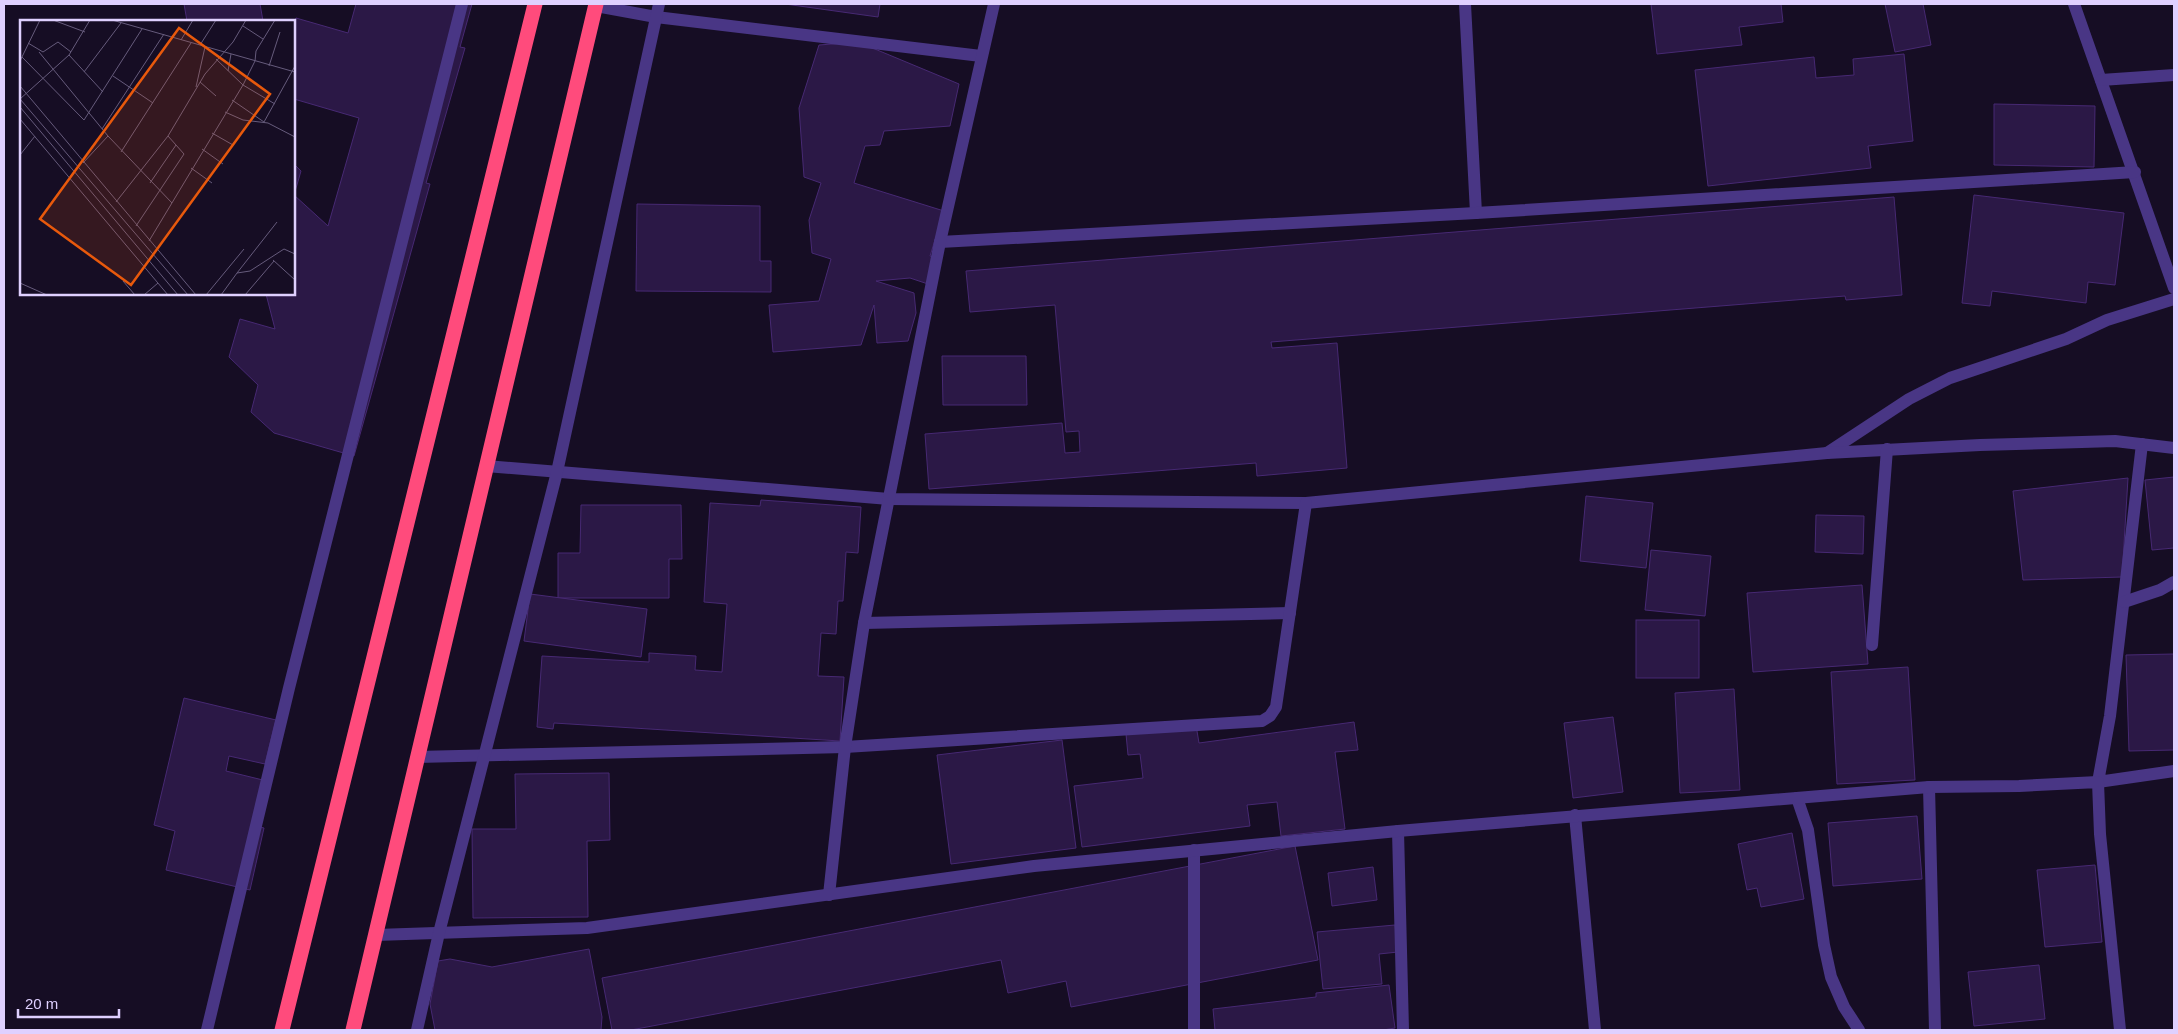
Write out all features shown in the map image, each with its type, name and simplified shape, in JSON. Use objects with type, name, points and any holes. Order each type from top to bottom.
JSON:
[{"type":"highway","points":[[282,1030],[535,4]]},
{"type":"highway","points":[[353,1030],[596,5]]},
{"type":"street","points":[[207,1030],[292,678],[462,4]]},
{"type":"street","points":[[417,1030],[439,933],[557,472],[660,4]]},
{"type":"street","points":[[829,895],[845,747],[864,623],[940,242],[994,4]]},
{"type":"street","points":[[1465,4],[1476,213]]},
{"type":"street","points":[[2074,4],[2135,172],[2168,252],[2174,288]]},
{"type":"street","points":[[596,5],[656,17],[981,56]]},
{"type":"street","points":[[2101,80],[2174,75]]},
{"type":"street","points":[[940,242],[1476,213],[2135,172]]},
{"type":"street","points":[[1827,453],[1909,399],[1950,378],[2066,339],[2108,320],[2174,300]]},
{"type":"street","points":[[486,466],[889,500],[1306,503],[1827,453],[1887,449],[2115,441],[2174,448]]},
{"type":"street","points":[[2120,1030],[2100,834],[2098,782],[2110,716],[2142,444]]},
{"type":"street","points":[[1872,645],[1887,449]]},
{"type":"street","points":[[417,757],[845,747],[1262,721],[1270,716],[1276,707],[1306,503]]},
{"type":"street","points":[[2124,602],[2160,590],[2174,582]]},
{"type":"street","points":[[864,623],[1290,613]]},
{"type":"street","points":[[376,935],[587,928],[1034,866],[1194,850],[1398,830],[1929,787],[2019,786],[2098,782],[2174,770]]},
{"type":"street","points":[[1929,787],[1935,1030]]},
{"type":"street","points":[[1797,798],[1808,830],[1824,945],[1831,977],[1844,1007],[1859,1030]]},
{"type":"street","points":[[1575,815],[1595,1030]]},
{"type":"street","points":[[1398,830],[1403,1030]]},
{"type":"street","points":[[1194,850],[1194,1030]]},
{"type":"building","points":[[184,4],[260,4],[263,20],[187,20]]},
{"type":"building","points":[[356,4],[472,4],[460,47],[465,48],[426,183],[430,184],[354,456],[274,433],[251,412],[258,385],[229,357],[240,319],[275,329],[266,295],[295,295],[295,196],[328,226],[359,118],[295,99],[296,18],[348,33]]},
{"type":"building","points":[[785,4],[880,4],[878,17]]},
{"type":"building","points":[[1651,4],[1781,4],[1783,22],[1739,27],[1742,45],[1657,54]]},
{"type":"building","points":[[1885,4],[1923,4],[1931,45],[1895,52]]},
{"type":"building","points":[[858,42],[959,84],[950,126],[884,131],[880,145],[865,146],[854,183],[944,211],[930,256],[936,258],[928,284],[910,278],[876,281],[914,293],[916,313],[908,341],[877,343],[874,305],[861,345],[773,352],[769,305],[819,301],[831,259],[812,253],[809,220],[821,183],[804,177],[799,108],[819,45]]},
{"type":"building","points":[[1904,54],[1913,141],[1868,146],[1871,168],[1708,186],[1695,70],[1814,57],[1816,78],[1854,75],[1853,59]]},
{"type":"building","points":[[1994,104],[2095,106],[2094,167],[1994,165]]},
{"type":"building","points":[[295,165],[301,171],[295,192]]},
{"type":"building","points":[[1974,195],[2124,213],[2115,285],[2088,282],[2086,303],[1992,291],[1990,306],[1962,303]]},
{"type":"building","points":[[1894,197],[1902,295],[1846,300],[1845,296],[1271,342],[1272,348],[1337,343],[1347,468],[1257,476],[1256,463],[929,489],[925,434],[1062,423],[1065,453],[1080,452],[1079,431],[1066,432],[1055,305],[970,312],[966,271]]},
{"type":"building","points":[[637,204],[760,206],[760,261],[771,261],[771,292],[636,291]]},
{"type":"building","points":[[942,356],[1026,356],[1027,405],[943,405]]},
{"type":"building","points":[[2174,477],[2174,548],[2152,550],[2145,480]]},
{"type":"building","points":[[2128,478],[2122,577],[2023,580],[2013,491]]},
{"type":"building","points":[[1586,496],[1653,503],[1646,568],[1580,561]]},
{"type":"building","points":[[761,500],[861,507],[858,553],[846,552],[843,601],[838,601],[836,634],[821,633],[818,676],[844,677],[840,741],[554,723],[553,729],[537,727],[542,656],[649,662],[649,653],[696,656],[695,670],[722,672],[727,604],[704,602],[710,503],[760,506]]},
{"type":"building","points":[[581,505],[681,505],[682,559],[669,559],[669,598],[558,598],[558,553],[580,553]]},
{"type":"building","points":[[1816,515],[1864,516],[1863,554],[1815,552]]},
{"type":"building","points":[[1651,550],[1711,556],[1705,616],[1645,610]]},
{"type":"building","points":[[1862,585],[1868,664],[1753,672],[1747,593]]},
{"type":"building","points":[[530,594],[647,609],[641,657],[524,641]]},
{"type":"building","points":[[1636,620],[1699,620],[1699,678],[1636,678]]},
{"type":"building","points":[[2174,654],[2174,750],[2129,751],[2126,655]]},
{"type":"building","points":[[1908,667],[1915,780],[1837,784],[1831,672]]},
{"type":"building","points":[[1734,689],[1740,790],[1680,793],[1675,693]]},
{"type":"building","points":[[184,698],[276,720],[265,764],[229,756],[226,771],[271,782],[260,827],[264,828],[250,890],[166,870],[175,831],[154,825]]},
{"type":"building","points":[[1613,717],[1623,792],[1573,798],[1564,723]]},
{"type":"building","points":[[1354,722],[1358,750],[1335,752],[1345,829],[1281,836],[1277,802],[1247,805],[1250,826],[1082,847],[1074,786],[1143,778],[1140,754],[1128,755],[1126,734],[1196,725],[1199,743]]},
{"type":"building","points":[[1062,740],[1076,848],[951,864],[937,755]]},
{"type":"building","points":[[609,773],[610,840],[587,841],[588,917],[473,918],[472,829],[516,829],[515,774]]},
{"type":"building","points":[[1917,816],[1922,879],[1833,886],[1828,823]]},
{"type":"building","points":[[1792,833],[1804,899],[1761,907],[1757,888],[1747,890],[1738,844]]},
{"type":"building","points":[[1295,846],[1318,960],[1071,1007],[1066,981],[1008,993],[1001,960],[631,1030],[612,1030],[602,978]]},
{"type":"building","points":[[2095,865],[2102,942],[2045,947],[2037,870]]},
{"type":"building","points":[[1373,867],[1377,900],[1332,906],[1328,873]]},
{"type":"building","points":[[1395,925],[1398,952],[1379,954],[1382,984],[1323,989],[1317,932]]},
{"type":"building","points":[[589,949],[602,1017],[601,1030],[435,1030],[430,1004],[438,961],[450,959],[492,967]]},
{"type":"building","points":[[2039,965],[2045,1019],[1974,1026],[1968,972]]},
{"type":"building","points":[[1389,985],[1395,1028],[1383,1030],[1215,1030],[1213,1009],[1316,997],[1316,993]]}]
